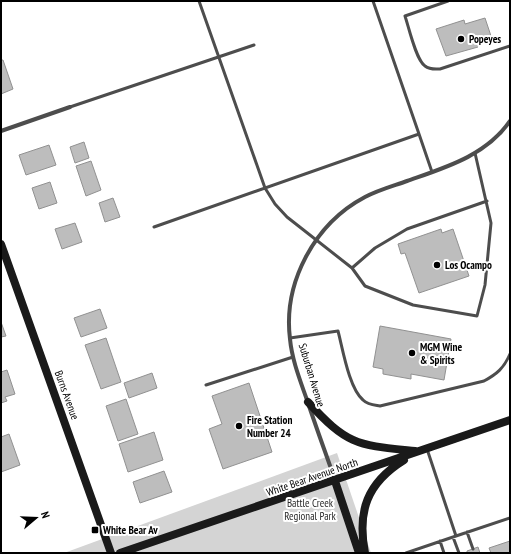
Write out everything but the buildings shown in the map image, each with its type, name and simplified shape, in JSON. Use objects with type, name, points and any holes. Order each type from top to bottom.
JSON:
[{"type":"street","points":[[1,131],[70,107]]},
{"type":"street","name":"Suburban Avenue","points":[[359,553],[293,357],[289,316],[292,295],[300,269],[317,239],[341,213],[364,198],[456,163],[475,154],[493,141],[510,122]]},
{"type":"street","name":"Burns Avenue","points":[[1,244],[111,553]]},
{"type":"street","points":[[308,402],[328,424],[342,436],[371,447],[418,452]]},
{"type":"street","name":"White Bear Avenue North","points":[[120,553],[335,481],[510,420]]},
{"type":"street","points":[[365,553],[364,517],[367,499],[374,485],[386,471],[418,452]]},
{"type":"lane","points":[[198,1],[265,188],[275,204],[287,217],[317,239],[352,268],[365,286],[413,305],[477,316],[485,285],[491,222],[475,154]]},
{"type":"lane","points":[[373,1],[432,172]]},
{"type":"lane","points":[[448,1],[405,16],[419,59],[424,66],[432,70],[440,69],[510,46]]},
{"type":"lane","points":[[70,107],[254,45]]},
{"type":"lane","points":[[154,227],[419,134]]},
{"type":"lane","points":[[352,268],[375,248],[407,228],[487,201]]},
{"type":"lane","points":[[290,338],[338,331],[353,386],[358,395],[370,405],[380,406],[484,381],[497,374],[506,364],[510,354]]},
{"type":"lane","points":[[206,385],[293,357]]},
{"type":"lane","points":[[427,448],[459,553]]},
{"type":"lane","points":[[406,553],[510,518]]},
{"type":"lane","points":[[467,532],[473,549]]},
{"type":"lane","points":[[440,541],[444,553]]},
{"type":"lane","points":[[417,549],[419,553]]},
{"type":"green space","name":"Battle Creek Regional Park","points":[[337,453],[371,553],[64,553]]},
{"type":"place","name":"Popeyes","points":[[461,39]]},
{"type":"place","name":"Los Ocampo","points":[[437,265]]},
{"type":"place","name":"MGM Wine & Spirits","points":[[412,353]]},
{"type":"place","name":"Fire Station Number 24","points":[[239,426]]},
{"type":"place","name":"White Bear Av","points":[[95,530]]}]
